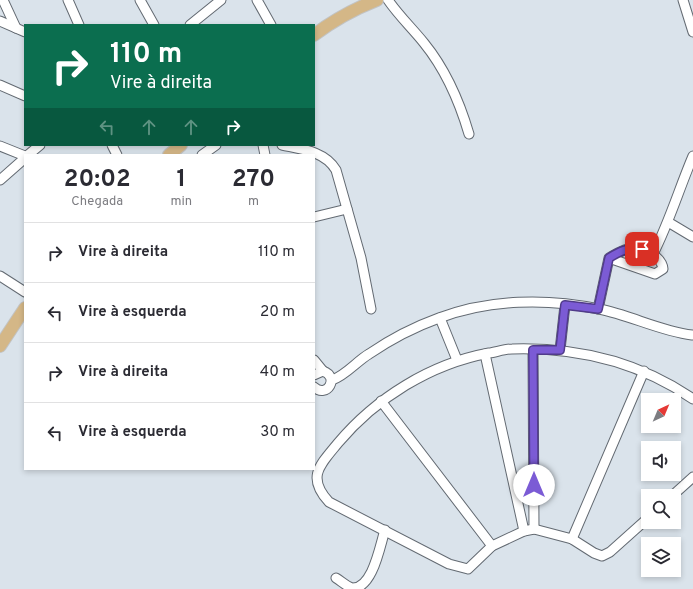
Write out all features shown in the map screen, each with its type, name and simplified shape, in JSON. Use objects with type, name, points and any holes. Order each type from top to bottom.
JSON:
[{"type":"main road","points":[[315,33],[356,4],[377,0]]},
{"type":"main road","points":[[170,154],[179,146]]},
{"type":"main road","points":[[0,346],[24,310]]},
{"type":"street","points":[[3,0],[16,28]]},
{"type":"street","points":[[68,0],[79,24]]},
{"type":"street","points":[[140,0],[153,24]]},
{"type":"street","points":[[191,24],[221,0]]},
{"type":"street","points":[[257,0],[270,24]]},
{"type":"street","points":[[388,0],[404,22],[423,42],[444,73],[461,106],[469,134]]},
{"type":"street","points":[[683,0],[693,32]]},
{"type":"street","points":[[0,21],[24,32]]},
{"type":"street","points":[[0,85],[24,96]]},
{"type":"street","points":[[0,146],[24,157]]},
{"type":"street","points":[[29,154],[39,146]]},
{"type":"street","points":[[286,146],[320,155],[332,164],[336,170],[361,258],[371,309]]},
{"type":"street","points":[[204,154],[216,149]]},
{"type":"street","points":[[653,254],[668,222],[680,186],[693,156]]},
{"type":"street","points":[[0,180],[24,158]]},
{"type":"street","points":[[315,217],[347,209]]},
{"type":"street","points":[[668,222],[693,237]]},
{"type":"street","points":[[598,309],[609,258],[623,250],[632,248],[642,249],[653,254],[661,262],[663,267],[659,273],[636,268],[609,258]]},
{"type":"street","points":[[0,276],[24,291]]},
{"type":"street","points":[[315,388],[320,391],[325,391],[331,385],[332,380],[386,342],[440,318],[468,309],[495,305],[522,302],[598,309],[676,333],[692,335]]},
{"type":"street","points":[[560,350],[565,305]]},
{"type":"street","points":[[440,318],[458,360]]},
{"type":"street","points":[[641,524],[610,552],[602,556],[594,553],[572,539],[534,529],[524,531],[492,546],[472,566],[463,569],[449,564],[329,502],[318,489],[316,481],[319,468],[324,460],[349,431],[381,401],[407,384],[458,360],[485,354],[512,349],[560,350],[607,358],[644,371],[673,385],[693,399]]},
{"type":"street","points":[[533,350],[534,529]]},
{"type":"street","points":[[485,354],[524,531]]},
{"type":"street","points":[[315,361],[323,371],[329,374],[332,380]]},
{"type":"street","points":[[315,375],[323,371]]},
{"type":"street","points":[[572,539],[644,371]]},
{"type":"street","points":[[381,401],[492,546]]},
{"type":"street","points":[[680,489],[693,478]]},
{"type":"street","points":[[336,578],[352,588],[365,586],[370,577],[385,530]]},
{"type":"route","points":[[534,485],[533,350],[560,350],[565,305],[598,309],[609,258],[623,250],[632,248],[642,249]]}]
